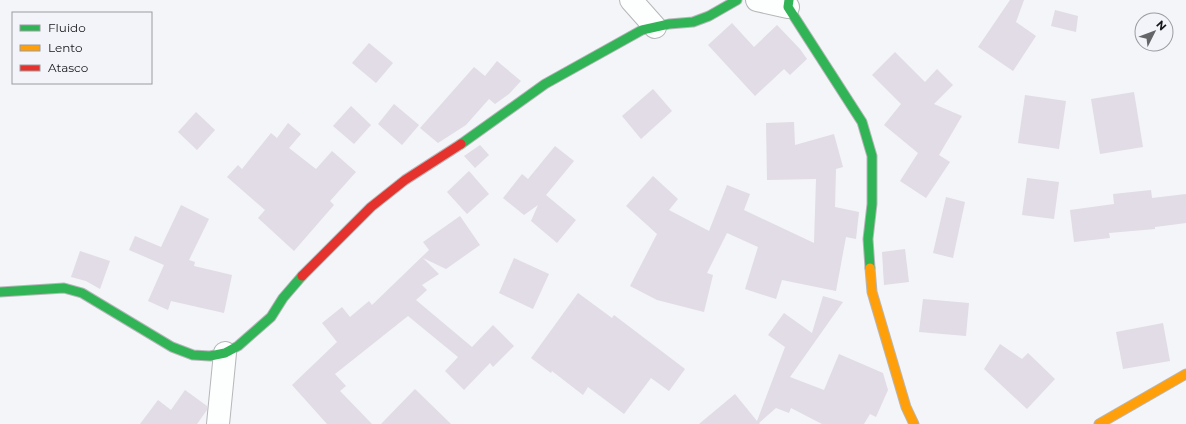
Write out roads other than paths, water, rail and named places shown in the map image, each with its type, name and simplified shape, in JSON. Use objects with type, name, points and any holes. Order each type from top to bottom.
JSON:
[{"type":"street","points":[[631,0],[656,27]]},
{"type":"street","points":[[0,292],[64,288],[70,289],[82,293],[172,347],[193,355],[210,356],[225,353],[238,346],[271,317],[283,298],[304,274],[371,207],[405,180],[469,138],[545,84],[642,30],[669,24],[693,22],[709,16],[737,0]]},
{"type":"street","points":[[757,0],[788,4],[862,122],[872,156],[872,204],[868,240],[872,292],[906,407],[914,424]]},
{"type":"street","points":[[218,424],[225,353]]},
{"type":"street","points":[[1099,424],[1186,374]]}]
